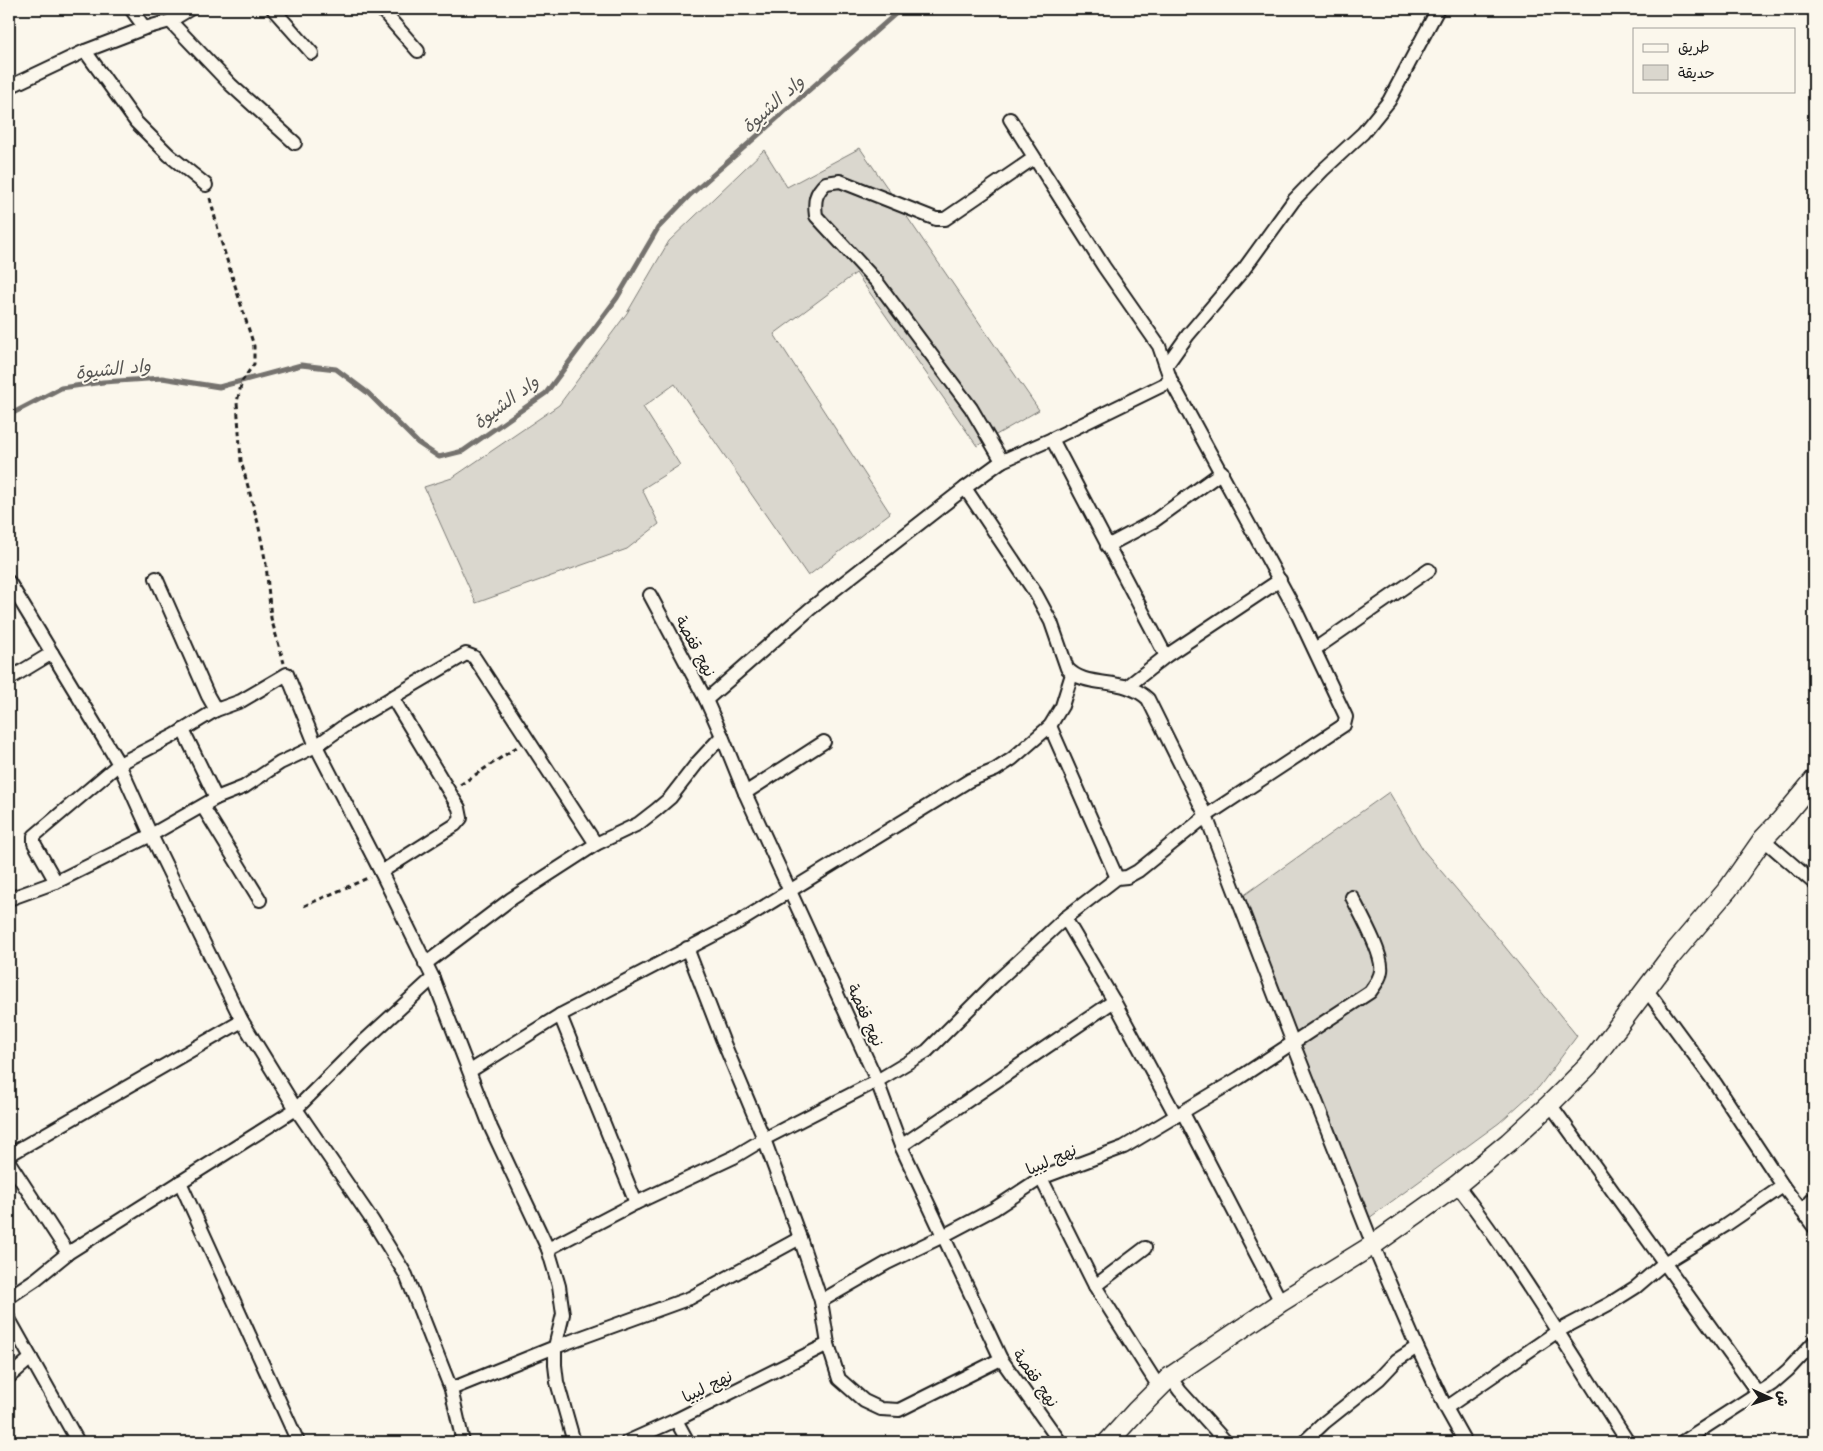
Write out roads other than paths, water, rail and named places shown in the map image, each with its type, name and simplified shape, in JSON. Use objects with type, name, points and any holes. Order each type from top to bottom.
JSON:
[{"type":"main road","points":[[1108,1442],[1165,1382],[1281,1302],[1374,1245],[1457,1185],[1509,1142],[1550,1104],[1588,1066],[1646,989],[1728,889],[1763,839],[1814,780]]},
{"type":"street","points":[[131,9],[145,28]]},
{"type":"street","points":[[9,88],[85,51],[145,28],[170,21],[190,9]]},
{"type":"street","points":[[273,9],[312,52]]},
{"type":"street","points":[[381,9],[418,51]]},
{"type":"street","points":[[1166,366],[1188,335],[1244,269],[1294,200],[1362,133],[1389,102],[1438,9]]},
{"type":"street","points":[[170,21],[231,85],[295,143]]},
{"type":"street","points":[[85,51],[136,122],[169,155],[206,185]]},
{"type":"street","points":[[548,1249],[636,1203],[734,1157],[764,1139],[877,1081],[932,1047],[995,983],[1065,918],[1117,878],[1127,877],[1138,871],[1206,816],[1344,725],[1346,717],[1315,649],[1280,580],[1172,381],[1159,346],[1104,268],[1010,118]]},
{"type":"street","points":[[1002,461],[971,408],[877,282],[816,216],[814,205],[816,196],[826,183],[840,181],[936,220],[945,219],[1034,158]]},
{"type":"street","points":[[706,700],[810,609],[1002,461],[1052,440],[1172,381]]},
{"type":"street","points":[[1052,440],[1166,656]]},
{"type":"street","points":[[1107,546],[1154,521],[1222,472]]},
{"type":"street","points":[[965,488],[1036,594],[1051,622],[1067,668],[1072,674],[1082,678],[1128,686],[1141,692],[1148,699],[1206,816],[1293,1043],[1374,1245],[1417,1347],[1446,1408],[1465,1442]]},
{"type":"street","points":[[1315,649],[1429,570]]},
{"type":"street","points":[[156,578],[216,710]]},
{"type":"street","points":[[1128,686],[1166,656],[1280,580]]},
{"type":"street","points":[[9,582],[119,764],[151,835],[242,1021],[296,1109],[372,1220],[406,1276],[451,1389],[463,1442]]},
{"type":"street","name":"نهج قفصة","points":[[650,595],[706,700],[746,793],[877,1081],[901,1146],[1001,1359],[1060,1442]]},
{"type":"street","points":[[9,679],[52,653]]},
{"type":"street","points":[[9,899],[56,882],[151,835],[216,798],[244,787],[280,763],[316,746],[347,724],[466,654],[474,657],[596,844]]},
{"type":"street","points":[[56,882],[34,843],[34,836],[119,764],[216,710],[241,701],[287,674],[316,746],[433,978],[491,1128],[548,1249],[559,1286],[563,1314],[554,1365],[574,1442]]},
{"type":"street","points":[[470,1071],[560,1015],[739,922],[970,780],[995,770],[1012,759],[1057,718],[1072,674]]},
{"type":"street","points":[[381,872],[456,825],[460,818],[459,808],[392,697]]},
{"type":"street","points":[[1050,726],[1117,878]]},
{"type":"street","points":[[183,730],[216,798]]},
{"type":"street","points":[[426,964],[511,899],[596,844],[638,824],[670,798],[698,762],[722,736]]},
{"type":"street","points":[[746,793],[824,742]]},
{"type":"street","points":[[203,807],[260,900]]},
{"type":"street","points":[[1763,839],[1814,883]]},
{"type":"street","name":"نهج ليبيا","points":[[821,1302],[887,1263],[994,1209],[1041,1178],[1124,1147],[1293,1043],[1370,992],[1382,970],[1380,955],[1352,897]]},
{"type":"street","points":[[1065,918],[1179,1114],[1281,1302]]},
{"type":"street","points":[[687,948],[723,1042],[764,1139],[800,1238],[821,1302],[828,1344],[839,1379],[864,1401],[881,1409],[899,1410],[1001,1359]]},
{"type":"street","points":[[9,1297],[36,1279],[68,1253],[296,1109],[361,1044],[433,978]]},
{"type":"street","points":[[1646,989],[1715,1083],[1814,1227]]},
{"type":"street","points":[[901,1146],[1114,1001]]},
{"type":"street","points":[[560,1015],[636,1203]]},
{"type":"street","points":[[9,1154],[242,1021]]},
{"type":"street","points":[[1550,1104],[1758,1393]]},
{"type":"street","points":[[9,1162],[68,1253]]},
{"type":"street","points":[[1041,1178],[1095,1286],[1165,1382],[1180,1391],[1226,1442]]},
{"type":"street","points":[[180,1182],[298,1442]]},
{"type":"street","points":[[1457,1185],[1484,1219],[1527,1282],[1628,1442]]},
{"type":"street","points":[[1446,1408],[1558,1330],[1610,1304],[1636,1287],[1664,1263],[1784,1186]]},
{"type":"street","points":[[1802,1211],[1814,1198]]},
{"type":"street","points":[[451,1389],[690,1298],[800,1238]]},
{"type":"street","points":[[1095,1286],[1145,1248]]},
{"type":"street","points":[[9,1319],[78,1442]]},
{"type":"street","points":[[1682,1442],[1758,1393],[1788,1370],[1814,1342]]},
{"type":"street","name":"نهج ليبيا","points":[[627,1442],[676,1420],[828,1344]]},
{"type":"street","points":[[1304,1442],[1325,1422],[1379,1379],[1397,1360],[1417,1347]]},
{"type":"street","points":[[9,1377],[31,1358]]},
{"type":"street","points":[[676,1420],[688,1442]]},
{"type":"waterway","name":"واد الشيوة","points":[[9,418],[13,413],[61,388],[103,382],[162,378],[219,387],[301,365],[336,369],[368,393],[418,443],[439,457],[463,451],[546,393],[617,298],[658,228],[689,196],[901,9]]}]
